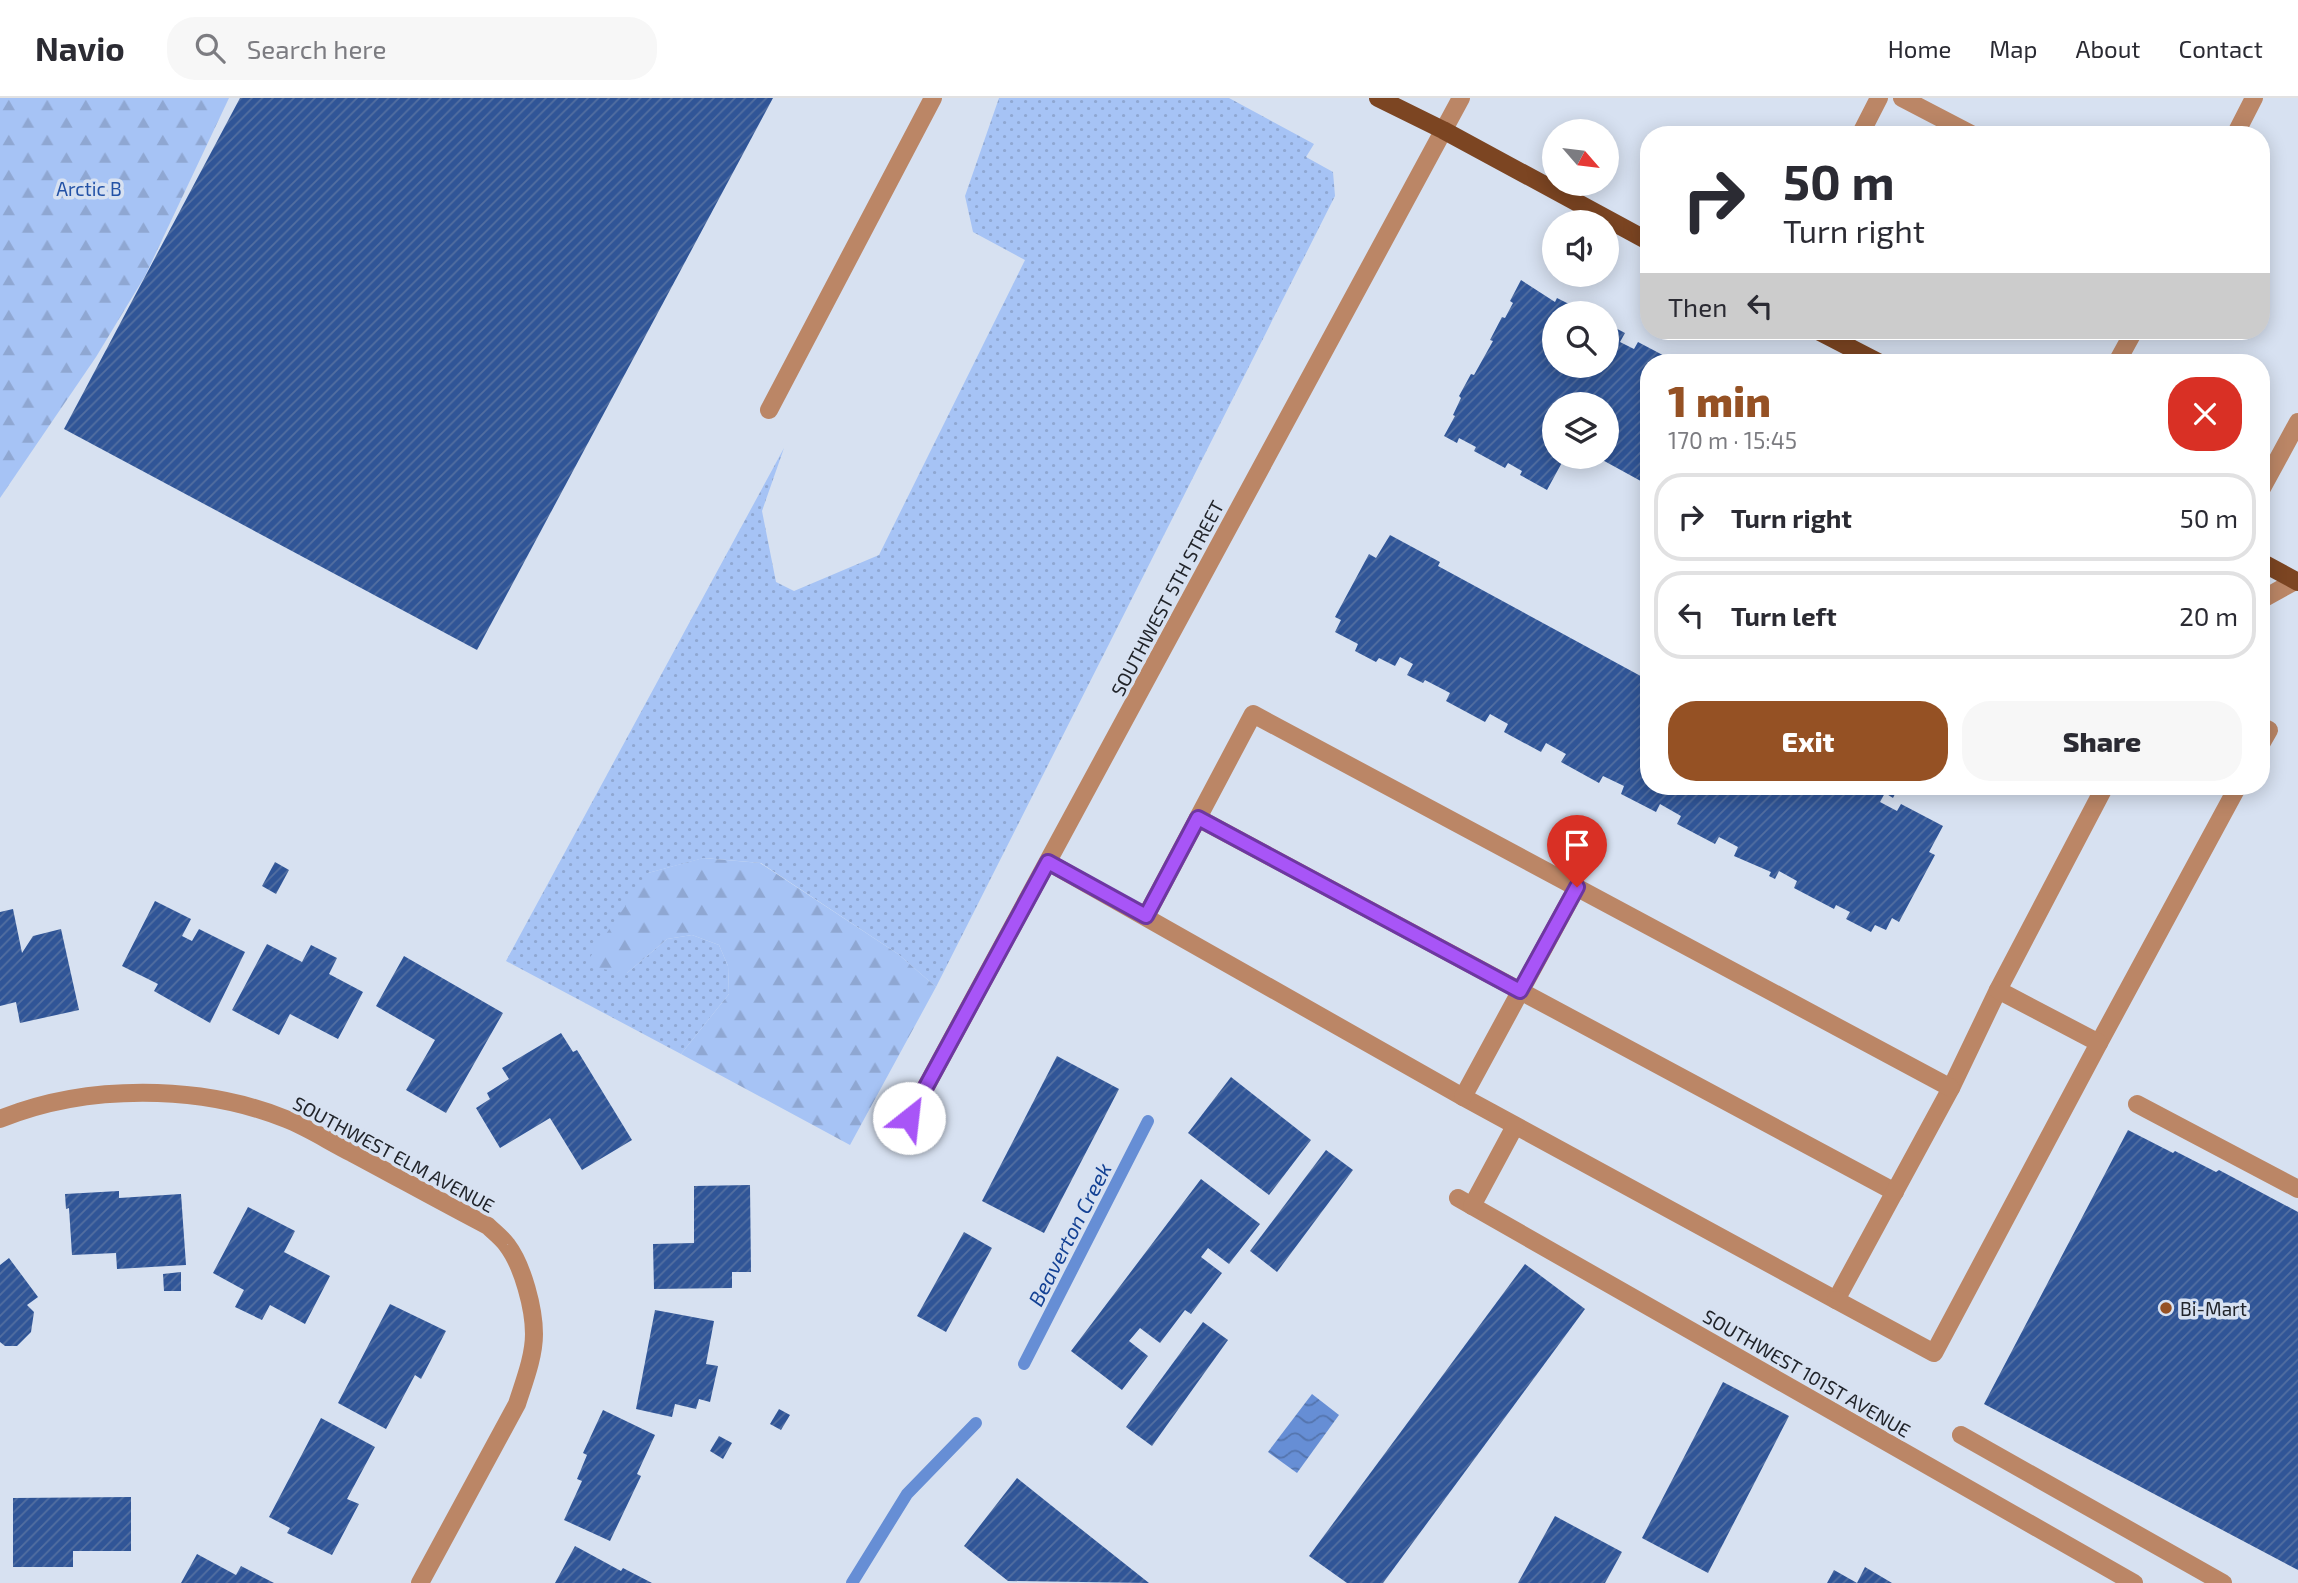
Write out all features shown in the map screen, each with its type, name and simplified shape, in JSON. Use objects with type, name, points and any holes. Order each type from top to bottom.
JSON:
[{"type":"main road","points":[[1378,98],[1640,236]]},
{"type":"main road","points":[[1835,340],[1863,354]]},
{"type":"main road","points":[[2270,567],[2296,582]]},
{"type":"street","points":[[769,410],[933,98]]},
{"type":"street","name":"SOUTHWEST 5TH STREET","points":[[909,1118],[1461,98]]},
{"type":"street","points":[[1865,126],[1879,98]]},
{"type":"street","points":[[1902,98],[1956,126]]},
{"type":"street","points":[[2240,126],[2254,98]]},
{"type":"street","points":[[2270,473],[2298,422]]},
{"type":"street","points":[[2270,595],[2296,582]]},
{"type":"street","points":[[1146,916],[1253,714],[1951,1088]]},
{"type":"street","points":[[1836,1300],[1951,1088],[1998,990],[2100,795]]},
{"type":"street","points":[[1048,862],[1463,1097],[1934,1353],[2233,795]]},
{"type":"street","points":[[1198,818],[1895,1192]]},
{"type":"street","points":[[1463,1097],[1577,887]]},
{"type":"street","points":[[1998,990],[2099,1043]]},
{"type":"street","name":"SOUTHWEST ELM AVENUE","points":[[0,1119],[66,1099],[132,1092],[187,1095],[243,1106],[286,1119],[488,1226],[509,1247],[530,1301],[534,1336],[526,1374],[517,1404],[420,1583]]},
{"type":"street","points":[[2137,1104],[2298,1189]]},
{"type":"street","name":"SOUTHWEST 101ST AVENUE","points":[[1516,1126],[1465,1202],[2134,1583]]},
{"type":"street","points":[[1961,1435],[2223,1583]]},
{"type":"green space","name":"Arctic B","points":[[0,98],[229,98],[145,276],[96,357],[0,498]]},
{"type":"green space","points":[[999,98],[1229,98],[1314,144],[1306,157],[1333,172],[1335,196],[936,987],[898,954],[761,863],[704,858],[648,873],[627,973],[667,939],[692,935],[719,945],[728,966],[729,994],[681,1054],[506,961],[784,448],[762,511],[776,582],[794,591],[879,555],[1025,260],[973,232],[965,196]]},
{"type":"green space","points":[[703,858],[760,863],[898,954],[936,987],[850,1145],[681,1054],[729,994],[728,966],[719,945],[692,935],[667,939],[627,973],[584,966],[648,873]]},
{"type":"water","points":[[1312,1394],[1339,1415],[1297,1473],[1268,1452]]},
{"type":"building","points":[[240,98],[773,98],[477,650],[64,429]]},
{"type":"building","points":[[1521,280],[1553,301],[1542,301],[1542,378],[1619,378],[1619,330],[1625,333],[1620,342],[1634,349],[1638,342],[1661,354],[1640,354],[1640,481],[1619,469],[1619,392],[1542,392],[1542,469],[1558,469],[1547,490],[1520,475],[1522,471],[1508,463],[1505,468],[1474,451],[1476,447],[1459,438],[1457,443],[1444,436],[1455,416],[1453,415],[1461,398],[1459,396],[1493,341],[1490,340],[1502,317],[1505,318],[1513,303],[1510,301]]},
{"type":"building","points":[[1390,535],[1440,562],[1438,566],[1640,676],[1640,795],[1884,795],[1880,802],[1897,811],[1901,804],[1943,826],[1929,852],[1935,855],[1899,922],[1892,918],[1886,930],[1875,925],[1871,932],[1846,919],[1850,912],[1836,905],[1834,909],[1794,888],[1797,881],[1779,871],[1775,879],[1769,876],[1771,872],[1734,856],[1738,847],[1719,837],[1715,844],[1677,824],[1681,816],[1660,804],[1656,812],[1621,794],[1624,786],[1603,776],[1599,783],[1561,762],[1566,754],[1546,743],[1541,752],[1504,732],[1508,724],[1490,714],[1485,722],[1446,701],[1450,693],[1425,680],[1423,683],[1407,675],[1413,664],[1400,657],[1395,666],[1379,658],[1376,662],[1355,651],[1358,644],[1335,632],[1341,620],[1335,617],[1369,554],[1376,558]]},
{"type":"building","points":[[275,862],[289,870],[276,894],[262,886]]},
{"type":"building","points":[[155,901],[191,919],[182,936],[192,941],[199,929],[245,952],[210,1023],[154,991],[158,984],[122,966]]},
{"type":"building","points":[[13,909],[22,953],[33,936],[61,929],[79,1010],[20,1023],[16,1002],[0,1006],[0,912]]},
{"type":"building","points":[[267,944],[302,962],[311,945],[337,958],[329,974],[363,992],[338,1039],[290,1014],[279,1035],[232,1010]]},
{"type":"building","points":[[404,956],[503,1013],[446,1113],[406,1090],[435,1040],[376,1006]]},
{"type":"building","points":[[561,1033],[573,1052],[577,1050],[632,1140],[582,1170],[550,1118],[500,1148],[476,1108],[490,1099],[487,1093],[509,1079],[502,1068]]},
{"type":"building","points":[[1057,1056],[1119,1089],[1044,1233],[982,1201]]},
{"type":"building","points":[[1231,1077],[1311,1140],[1269,1195],[1188,1133]]},
{"type":"building","name":"Bi-Mart","points":[[2128,1130],[2216,1172],[2219,1170],[2298,1212],[2298,1570],[1984,1404]]},
{"type":"building","points":[[1326,1150],[1353,1170],[1277,1272],[1250,1251]]},
{"type":"building","points":[[1201,1179],[1260,1224],[1229,1264],[1208,1248],[1201,1257],[1222,1273],[1191,1314],[1185,1310],[1160,1343],[1140,1328],[1129,1341],[1148,1356],[1122,1390],[1071,1351]]},
{"type":"building","points":[[750,1185],[751,1272],[732,1272],[732,1288],[654,1289],[653,1244],[694,1243],[694,1186]]},
{"type":"building","points":[[119,1191],[119,1198],[181,1194],[186,1265],[117,1269],[116,1253],[72,1255],[69,1208],[66,1209],[65,1194]]},
{"type":"building","points":[[248,1207],[295,1231],[284,1252],[330,1276],[305,1324],[270,1305],[262,1320],[235,1307],[244,1290],[213,1273]]},
{"type":"building","points":[[964,1232],[992,1248],[946,1332],[917,1316]]},
{"type":"building","points":[[9,1258],[38,1297],[27,1305],[34,1312],[31,1332],[17,1346],[5,1346],[0,1342],[0,1265]]},
{"type":"building","points":[[1525,1264],[1585,1309],[1383,1583],[1347,1583],[1309,1556]]},
{"type":"building","points":[[181,1272],[181,1291],[164,1291],[163,1274]]},
{"type":"building","points":[[390,1304],[446,1331],[421,1379],[415,1375],[386,1429],[338,1403]]},
{"type":"building","points":[[655,1310],[714,1321],[706,1364],[718,1366],[710,1402],[699,1399],[696,1409],[675,1404],[672,1417],[636,1409]]},
{"type":"building","points":[[1203,1322],[1228,1340],[1152,1446],[1126,1427]]},
{"type":"building","points":[[1723,1382],[1789,1416],[1708,1573],[1642,1538]]},
{"type":"building","points":[[779,1409],[790,1415],[781,1430],[770,1424]]},
{"type":"building","points":[[603,1410],[655,1435],[637,1474],[641,1476],[610,1541],[564,1520],[582,1481],[577,1479],[587,1455],[583,1453]]},
{"type":"building","points":[[321,1418],[375,1447],[347,1499],[359,1504],[332,1555],[287,1533],[290,1528],[269,1517]]},
{"type":"building","points":[[719,1436],[732,1443],[723,1459],[710,1451]]},
{"type":"building","points":[[1017,1478],[1149,1583],[1008,1581],[964,1546]]},
{"type":"building","points":[[131,1497],[131,1551],[73,1551],[73,1567],[13,1567],[13,1498]]},
{"type":"building","points":[[1555,1516],[1622,1552],[1605,1583],[1518,1583]]},
{"type":"building","points":[[575,1546],[621,1571],[623,1568],[652,1583],[555,1583]]},
{"type":"building","points":[[197,1554],[236,1575],[241,1566],[274,1583],[181,1583]]},
{"type":"building","points":[[1865,1567],[1892,1583],[1857,1583]]},
{"type":"building","points":[[1834,1570],[1857,1583],[1827,1583]]},
{"type":"waterway","name":"Beaverton Creek","points":[[1024,1364],[1148,1121]]},
{"type":"waterway","name":"Beaverton Creek","points":[[852,1583],[907,1494],[976,1423]]},
{"type":"place","name":"Bi-Mart","points":[[2166,1308]]},
{"type":"route","points":[[909,1118],[1048,862],[1146,916],[1198,818],[1520,991],[1577,887]]}]
